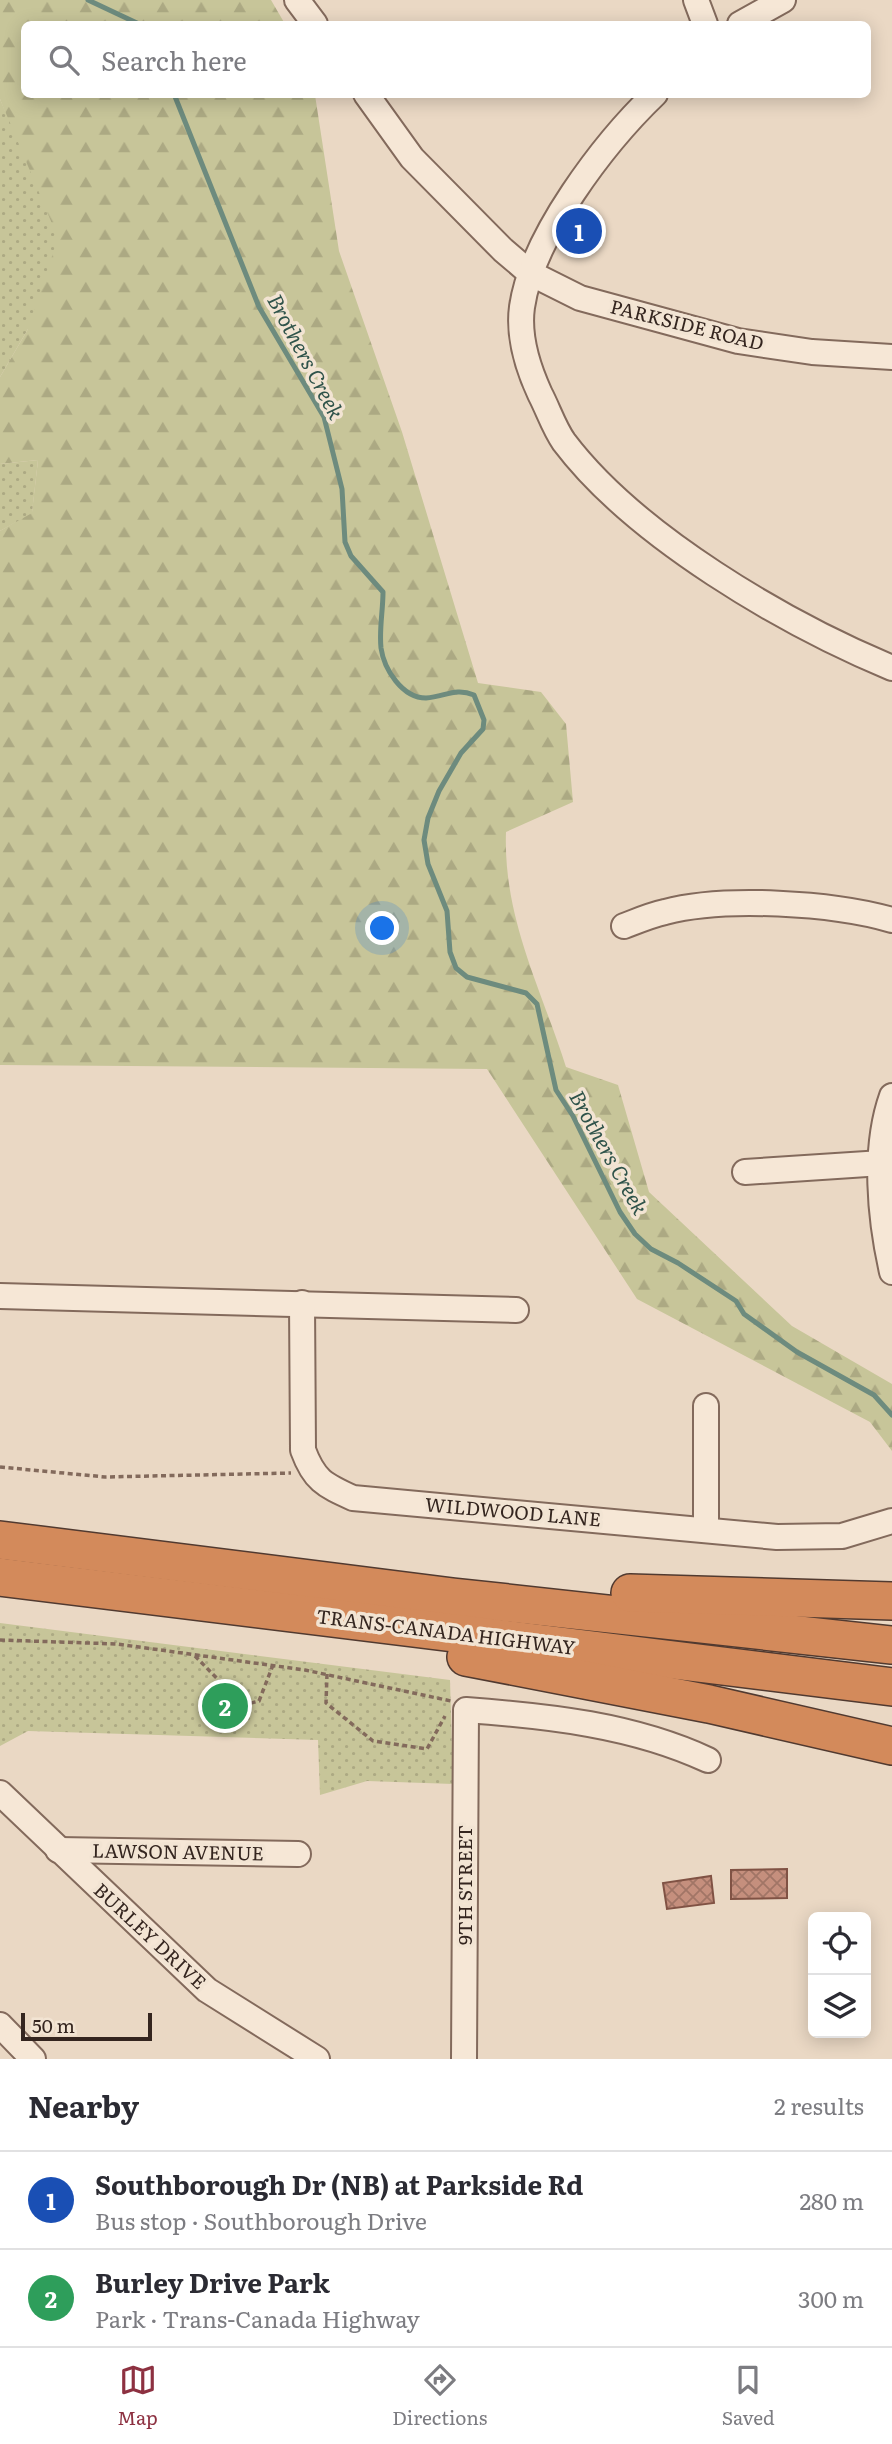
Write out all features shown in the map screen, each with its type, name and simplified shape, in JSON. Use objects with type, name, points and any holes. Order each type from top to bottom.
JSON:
[{"type":"highway","name":"TRANS-CANADA HIGHWAY","points":[[0,1540],[453,1597],[892,1645]]},
{"type":"highway","points":[[116,1553],[652,1595],[892,1601]]},
{"type":"highway","name":"TRANS-CANADA HIGHWAY","points":[[0,1577],[892,1687]]},
{"type":"highway","points":[[250,1607],[422,1648],[709,1704],[892,1746]]},
{"type":"street","points":[[297,0],[313,21]]},
{"type":"street","points":[[696,0],[704,21]]},
{"type":"street","points":[[745,21],[783,0]]},
{"type":"street","name":"PARKSIDE ROAD","points":[[369,98],[412,158],[503,250],[530,273],[580,298],[738,341],[812,352],[892,357]]},
{"type":"street","points":[[650,98],[633,115],[561,210],[530,273],[522,309],[525,353],[562,440],[629,513],[729,581],[837,645],[892,668]]},
{"type":"street","points":[[624,926],[667,911],[725,904],[800,905],[866,912],[892,920]]},
{"type":"street","points":[[892,1096],[887,1110],[882,1163],[884,1239],[892,1272]]},
{"type":"street","points":[[745,1172],[882,1163]]},
{"type":"street","points":[[0,1296],[516,1310]]},
{"type":"street","points":[[302,1303],[303,1450],[311,1472]]},
{"type":"street","points":[[706,1406],[706,1529]]},
{"type":"street","name":"WILDWOOD LANE","points":[[311,1472],[327,1487],[353,1498],[777,1537],[842,1536],[892,1521]]},
{"type":"street","points":[[459,1706],[626,1731],[675,1744],[708,1760]]},
{"type":"street","name":"9TH STREET","points":[[459,1706],[464,2059]]},
{"type":"street","name":"BURLEY DRIVE","points":[[0,1793],[207,1990],[317,2059]]},
{"type":"street","name":"LAWSON AVENUE","points":[[58,1850],[298,1854]]},
{"type":"street","points":[[0,2025],[33,2059]]},
{"type":"path","points":[[0,1467],[105,1477],[311,1472]]},
{"type":"path","points":[[0,1640],[117,1644],[273,1665],[327,1674],[459,1706],[427,1749],[373,1741],[326,1703],[327,1674]]},
{"type":"path","points":[[194,1654],[210,1675],[243,1705],[259,1701],[273,1665]]},
{"type":"green space","points":[[0,0],[271,0],[283,21],[21,21],[21,98],[315,98],[339,251],[402,432],[478,683],[541,692],[566,724],[573,802],[506,832],[507,864],[517,923],[566,1067],[618,1085],[649,1192],[792,1326],[892,1384],[892,1451],[870,1422],[637,1299],[487,1069],[0,1065],[0,531],[32,512],[38,460],[0,464],[0,377],[28,329],[6,115],[0,99]]},
{"type":"green space","points":[[0,99],[58,238],[28,329],[0,377]]},
{"type":"green space","points":[[38,460],[32,513],[0,531],[0,464]]},
{"type":"green space","points":[[0,1623],[450,1680],[453,1784],[367,1781],[320,1795],[318,1740],[28,1731],[0,1746]]},
{"type":"building","points":[[787,1869],[787,1898],[731,1899],[731,1870]]},
{"type":"building","points":[[711,1876],[714,1903],[667,1909],[663,1883]]},
{"type":"waterway","name":"Brothers Creek","points":[[88,0],[133,21]]},
{"type":"waterway","name":"Brothers Creek","points":[[176,98],[259,307],[324,417],[342,489],[345,542],[351,556],[383,592],[381,648],[386,665],[402,688],[417,697],[426,698],[455,692],[474,695],[484,720],[483,729],[461,753],[439,791],[428,818],[424,840],[428,864],[447,911],[450,952],[456,968],[467,977],[526,993],[537,1004],[556,1090],[573,1116],[620,1212],[635,1234],[651,1249],[678,1263],[736,1301],[744,1314],[797,1352],[874,1395],[892,1415]]},
{"type":"place","name":"Southborough Dr (NB) at Parkside Rd","points":[[579,231]]},
{"type":"place","name":"Burley Drive Park","points":[[225,1706]]}]
